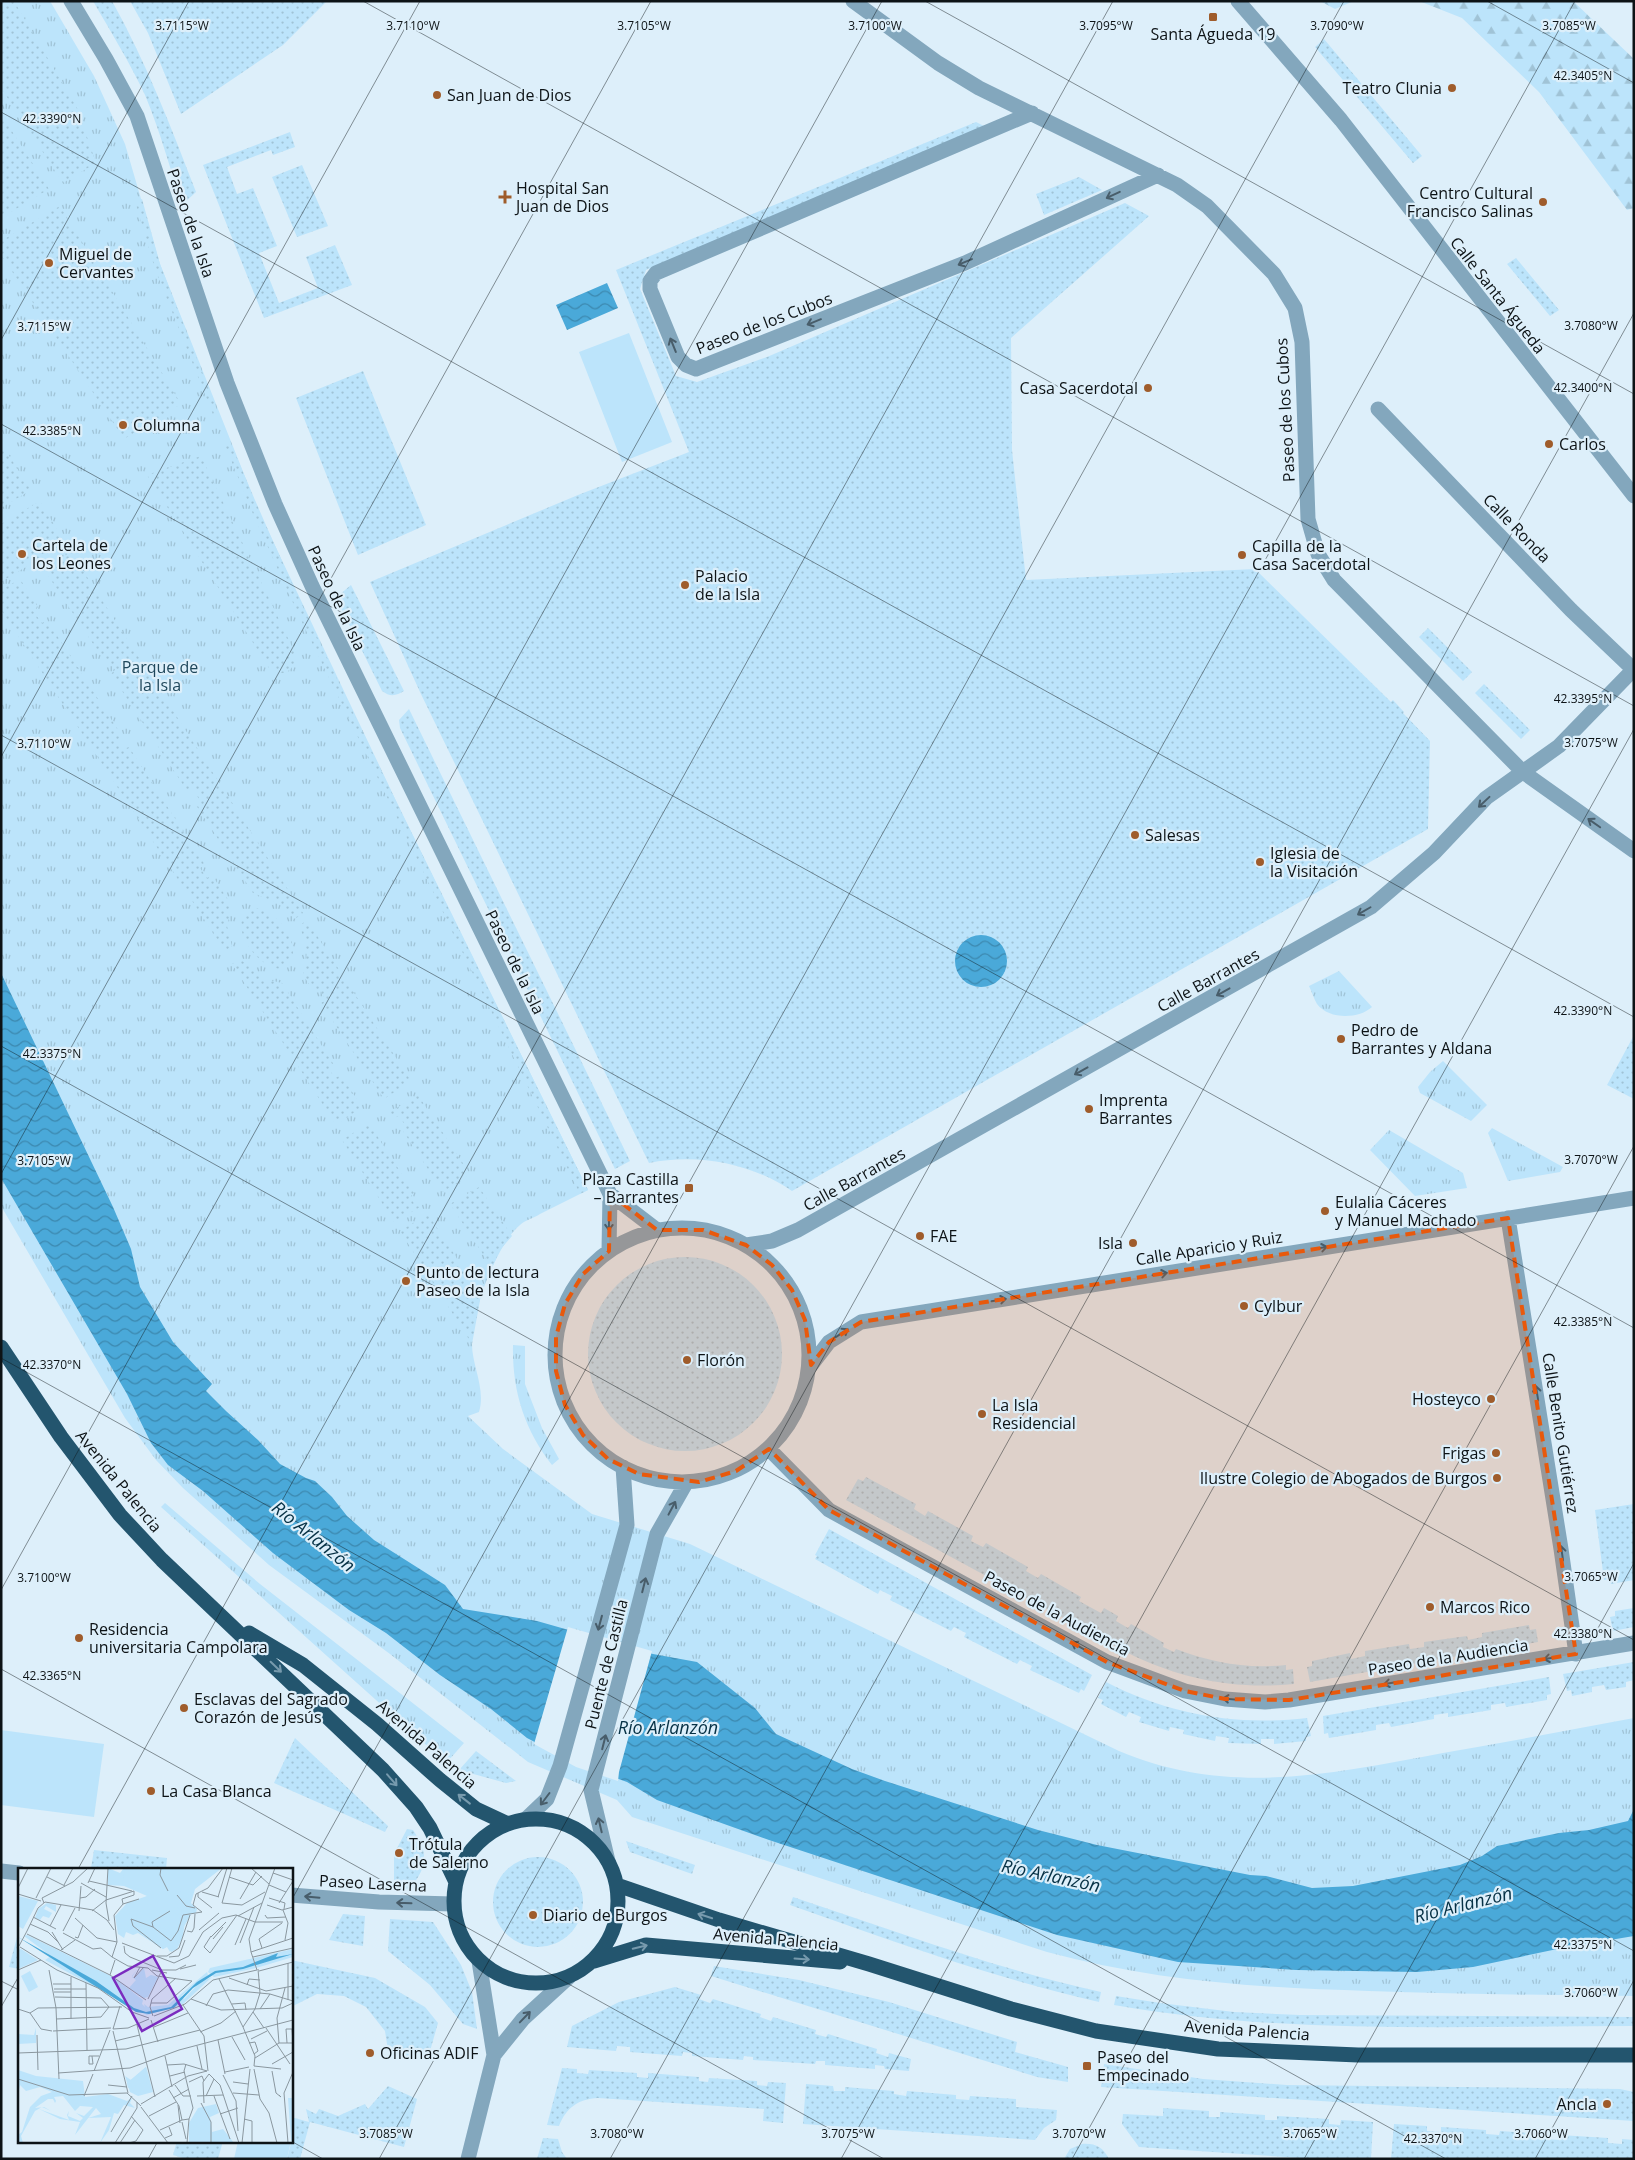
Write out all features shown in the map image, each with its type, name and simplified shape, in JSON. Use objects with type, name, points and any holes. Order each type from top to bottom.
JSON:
[{"type":"highway","name":"Avenida Palencia","points":[[1,1347],[61,1437],[120,1516],[162,1560],[383,1770],[409,1799],[430,1828],[455,1880]]},
{"type":"highway","name":"Avenida Palencia","points":[[228,1621],[303,1665],[377,1724],[476,1809],[506,1823]]},
{"type":"highway","points":[[526,1819],[550,1819],[574,1827],[594,1841],[608,1861],[618,1885],[619,1906],[615,1926],[606,1945],[594,1961],[569,1977],[538,1984],[506,1978],[479,1961],[460,1935],[453,1904],[455,1880],[466,1856],[484,1836],[506,1823],[526,1819]]},
{"type":"highway","name":"Avenida Palencia","points":[[618,1885],[719,1920],[869,1964],[1011,2009],[1096,2031],[1218,2048],[1358,2055],[1634,2055]]},
{"type":"highway","name":"Avenida Palencia","points":[[594,1961],[646,1945],[869,1964]]},
{"type":"street","name":"Paseo de la Isla","points":[[71,1],[137,116],[227,383],[275,504],[303,568],[610,1194],[658,1230]]},
{"type":"street","name":"Paseo de los Cubos","points":[[853,1],[938,63],[979,88],[1158,174],[1177,185],[1207,206],[1274,274],[1295,308],[1302,342],[1308,519],[1318,554],[1334,580],[1523,772],[1634,851]]},
{"type":"street","name":"Calle Santa Águeda","points":[[1238,1],[1341,120],[1634,496]]},
{"type":"street","name":"Paseo de los Cubos","points":[[1032,113],[656,273],[650,281],[650,289],[678,357],[686,365],[696,369],[716,362],[965,262],[1158,174]]},
{"type":"street","name":"Calle Ronda","points":[[1378,409],[1571,610],[1634,669]]},
{"type":"street","name":"Calle Barrantes","points":[[746,1245],[772,1241],[798,1230],[1372,907],[1434,853],[1486,798],[1559,746],[1634,669]]},
{"type":"street","name":"Paseo de la Isla","points":[[608,1251],[610,1194]]},
{"type":"street","name":"Calle Aparicio y Ruiz","points":[[809,1368],[829,1342],[860,1322],[1634,1198]]},
{"type":"street","name":"Calle Benito Gutiérrez","points":[[1508,1218],[1576,1654]]},
{"type":"street","points":[[688,1228],[703,1230],[732,1238],[746,1245],[772,1265],[792,1290],[805,1320],[810,1352],[809,1368],[807,1383],[796,1412],[779,1438],[769,1449],[736,1471],[712,1479],[686,1482],[656,1480],[622,1467],[594,1447],[573,1420],[559,1389],[554,1354],[560,1320],[574,1288],[583,1274],[608,1251],[632,1238],[658,1230],[688,1228]]},
{"type":"street","name":"Paseo de la Audiencia","points":[[769,1449],[829,1510],[1107,1662],[1185,1691],[1225,1699],[1265,1702],[1289,1700],[1634,1643]]},
{"type":"street","name":"Puente de Castilla","points":[[526,1819],[547,1799],[556,1775],[627,1525],[622,1467]]},
{"type":"street","name":"Puente de Castilla","points":[[608,1861],[591,1790],[657,1534],[686,1482]]},
{"type":"street","points":[[1,1871],[18,1873]]},
{"type":"street","name":"Paseo Laserna","points":[[292,1895],[379,1902],[453,1904]]},
{"type":"street","points":[[468,2159],[494,2055],[479,1961]]},
{"type":"street","points":[[494,2055],[523,2019],[569,1977]]},
{"type":"highlighted area","points":[[610,1194],[657,1230],[703,1230],[746,1245],[772,1265],[792,1290],[805,1320],[811,1365],[829,1342],[861,1322],[1508,1218],[1576,1654],[1289,1700],[1225,1699],[1185,1691],[1107,1662],[829,1510],[769,1449],[736,1471],[699,1482],[639,1474],[608,1459],[583,1435],[565,1405],[556,1371],[556,1337],[565,1304],[583,1274],[609,1251]]},
{"type":"green space","name":"Parque de la Isla","points":[[1,1],[50,1],[94,76],[125,144],[160,264],[260,514],[398,805],[588,1190],[522,1223],[511,1235],[494,1263],[480,1298],[473,1331],[472,1344],[480,1386],[481,1403],[479,1412],[468,1416],[503,1449],[592,1514],[690,1544],[1119,1751],[1160,1765],[1200,1774],[1240,1777],[1320,1774],[1634,1718],[1634,1996],[1435,1993],[1288,1988],[1207,1981],[1127,1970],[1047,1952],[632,1817],[617,1800],[528,1762],[390,1654],[269,1565],[183,1488],[156,1460],[125,1418],[1,1206]]},
{"type":"green space","points":[[1,1],[14,1],[77,108],[96,163],[63,183],[1,88]]},
{"type":"green space","points":[[93,1],[112,1],[136,47],[157,95],[196,192],[182,205],[145,95],[127,59]]},
{"type":"green space","points":[[130,1],[327,1],[283,45],[181,114],[148,33]]},
{"type":"green space","points":[[1320,1],[1354,1],[1335,9]]},
{"type":"green space","points":[[1419,1],[1573,1],[1634,59],[1634,208],[1627,210],[1539,92],[1462,18]]},
{"type":"green space","points":[[1324,39],[1422,156],[1413,163],[1315,47]]},
{"type":"green space","points":[[1,114],[49,189],[1,218]]},
{"type":"green space","points":[[976,122],[984,126],[646,270],[640,289],[676,376],[697,382],[767,357],[1125,203],[1149,216],[1011,338],[1012,450],[1026,580],[1255,569],[1391,702],[1393,700],[1430,741],[1428,829],[792,1191],[759,1173],[723,1163],[686,1159],[649,1163],[420,692],[370,582],[578,495],[689,452],[616,270]]},
{"type":"green space","points":[[290,132],[295,147],[273,155],[271,150],[227,167],[237,194],[253,188],[277,246],[259,253],[279,303],[318,288],[306,257],[335,245],[352,285],[264,318],[203,165]]},
{"type":"green space","points":[[302,165],[328,226],[297,237],[272,177]]},
{"type":"green space","points":[[1079,177],[1102,190],[1044,215],[1036,194]]},
{"type":"green space","points":[[142,199],[160,264],[219,415],[214,417],[155,269],[135,201]]},
{"type":"green space","points":[[60,206],[181,404],[124,439],[1,255],[1,241]]},
{"type":"green space","points":[[1516,258],[1559,310],[1550,316],[1507,264]]},
{"type":"green space","points":[[629,333],[672,442],[622,462],[579,352]]},
{"type":"green space","points":[[363,371],[426,525],[358,555],[296,398]]},
{"type":"green space","points":[[230,441],[279,555],[331,667],[588,1190],[580,1194],[298,614],[253,514],[224,443]]},
{"type":"green space","points":[[1,443],[31,490],[1,508]]},
{"type":"green space","points":[[201,456],[296,655],[293,665],[287,672],[279,673],[269,668],[147,475]]},
{"type":"green space","points":[[40,501],[65,543],[1,582],[1,524]]},
{"type":"green space","points":[[71,552],[303,913],[295,919],[278,903],[253,893],[194,802],[199,799],[192,788],[187,791],[111,674],[115,670],[109,661],[105,662],[43,568]]},
{"type":"green space","points":[[20,579],[38,607],[33,611],[42,623],[47,620],[122,736],[117,740],[124,749],[129,747],[205,865],[200,868],[207,878],[212,875],[232,906],[227,926],[232,946],[225,951],[1,610],[1,590]]},
{"type":"green space","points":[[351,585],[404,691],[398,694],[390,695],[382,691],[337,600],[339,595]]},
{"type":"green space","points":[[1428,628],[1472,672],[1463,681],[1419,637]]},
{"type":"green space","points":[[1484,684],[1530,730],[1521,739],[1475,693]]},
{"type":"green space","points":[[409,709],[630,1161],[615,1169],[400,728],[399,720]]},
{"type":"green space","points":[[254,908],[273,915],[288,932],[293,952],[290,961],[283,969],[272,967],[262,961],[246,943],[242,932],[242,922],[245,914]]},
{"type":"green space","points":[[307,920],[411,1081],[384,1099],[321,1003],[326,1000],[320,991],[315,993],[303,975],[306,950],[299,926]]},
{"type":"green space","points":[[240,959],[265,979],[282,983],[334,1065],[329,1069],[335,1078],[341,1075],[362,1107],[336,1125],[232,964]]},
{"type":"green space","points":[[1339,971],[1372,1007],[1360,1014],[1344,1016],[1329,1013],[1317,1004],[1309,986]]},
{"type":"green space","points":[[1634,1035],[1634,1099],[1607,1085]]},
{"type":"green space","points":[[1443,1061],[1487,1105],[1471,1121],[1420,1093],[1418,1087],[1430,1072]]},
{"type":"green space","points":[[418,1095],[470,1174],[443,1192],[401,1128],[405,1125],[399,1116],[394,1118],[390,1112]]},
{"type":"green space","points":[[369,1123],[414,1193],[410,1197],[415,1205],[420,1202],[422,1206],[394,1222],[342,1140]]},
{"type":"green space","points":[[1492,1128],[1563,1167],[1560,1172],[1508,1181],[1488,1133]]},
{"type":"green space","points":[[1389,1130],[1463,1173],[1467,1188],[1415,1196],[1370,1150]]},
{"type":"green space","points":[[479,1187],[512,1236],[500,1250],[492,1268],[450,1204]]},
{"type":"green space","points":[[428,1214],[481,1295],[472,1344],[400,1231]]},
{"type":"green space","points":[[675,1257],[695,1257],[731,1268],[754,1285],[766,1300],[775,1317],[782,1344],[782,1364],[775,1391],[766,1408],[754,1423],[739,1435],[722,1444],[695,1451],[675,1451],[639,1440],[623,1429],[610,1416],[599,1400],[592,1382],[588,1364],[588,1344],[599,1308],[610,1292],[623,1279],[639,1268],[657,1261]]},
{"type":"green space","points":[[513,1345],[525,1346],[525,1384],[542,1428],[559,1459],[552,1465],[534,1437],[522,1408],[515,1378]]},
{"type":"green space","points":[[866,1477],[916,1504],[914,1509],[925,1516],[928,1511],[973,1536],[971,1541],[983,1547],[986,1543],[1028,1567],[1026,1571],[1038,1578],[1041,1574],[1081,1597],[1079,1601],[1101,1613],[1104,1608],[1118,1616],[1116,1621],[1128,1628],[1131,1624],[1164,1643],[1163,1647],[1174,1652],[1176,1649],[1230,1664],[1286,1665],[1286,1670],[1293,1669],[1294,1684],[1230,1684],[1168,1670],[1128,1653],[846,1500],[858,1479],[863,1481]]},
{"type":"green space","points":[[165,1503],[260,1584],[464,1743],[448,1761],[425,1744],[161,1507]]},
{"type":"green space","points":[[1634,1504],[1634,1580],[1611,1584],[1610,1579],[1604,1580],[1595,1510]]},
{"type":"green space","points":[[829,1529],[1092,1675],[1084,1691],[1081,1689],[1079,1693],[1030,1670],[1032,1666],[1020,1660],[1017,1664],[964,1637],[966,1633],[954,1627],[951,1631],[890,1600],[892,1596],[880,1590],[878,1594],[815,1559],[817,1556],[815,1555]]},
{"type":"green space","points":[[1634,1608],[1634,1627],[1613,1631],[1610,1617],[1615,1616],[1615,1611]]},
{"type":"green space","points":[[1529,1625],[1530,1630],[1536,1629],[1538,1642],[1310,1682],[1307,1667],[1312,1666],[1312,1661],[1350,1653],[1351,1659],[1365,1656],[1365,1651],[1409,1644],[1410,1649],[1424,1647],[1424,1642],[1467,1636],[1468,1640],[1482,1637],[1482,1633]]},
{"type":"green space","points":[[1634,1662],[1634,1680],[1626,1682],[1626,1687],[1606,1690],[1604,1685],[1592,1687],[1592,1692],[1572,1696],[1571,1690],[1567,1691],[1563,1674]]},
{"type":"green space","points":[[1549,1677],[1551,1694],[1547,1695],[1547,1700],[1506,1707],[1505,1703],[1491,1705],[1491,1710],[1448,1717],[1448,1713],[1434,1715],[1434,1719],[1391,1727],[1389,1723],[1376,1725],[1376,1730],[1329,1738],[1328,1733],[1324,1734],[1323,1716]]},
{"type":"green space","points":[[1106,1682],[1155,1703],[1204,1715],[1255,1720],[1307,1718],[1311,1736],[1306,1737],[1306,1741],[1274,1744],[1274,1739],[1261,1739],[1261,1744],[1228,1743],[1229,1738],[1216,1736],[1215,1741],[1183,1734],[1184,1730],[1170,1727],[1169,1731],[1139,1722],[1141,1717],[1129,1712],[1126,1717],[1101,1704],[1103,1700],[1098,1698]]},
{"type":"green space","points":[[1,1730],[104,1744],[94,1817],[1,1805]]},
{"type":"green space","points":[[295,1738],[388,1826],[385,1832],[274,1783]]},
{"type":"green space","points":[[476,1751],[516,1781],[506,1783],[459,1770]]},
{"type":"green space","points":[[407,1829],[413,1830],[422,1846],[424,1853],[423,1867],[409,1889],[394,1890],[394,1854]]},
{"type":"green space","points":[[626,1841],[695,1865],[692,1874],[630,1852]]},
{"type":"green space","points":[[94,1850],[167,1858],[166,1868],[91,1868]]},
{"type":"green space","points":[[538,1857],[555,1860],[570,1870],[580,1885],[583,1902],[580,1919],[570,1934],[555,1944],[538,1947],[521,1944],[506,1934],[496,1919],[493,1902],[496,1885],[506,1870],[521,1860]]},
{"type":"green space","points":[[793,1897],[984,1961],[1101,1992],[1099,2002],[1020,1982],[905,1945],[790,1905]]},
{"type":"green space","points":[[343,1914],[365,1916],[363,1946],[329,1940]]},
{"type":"green space","points":[[390,1919],[433,1922],[461,1965],[472,1992],[477,2029],[463,2024],[430,1985],[388,1951]]},
{"type":"green space","points":[[18,1934],[18,1969],[9,1967]]},
{"type":"green space","points":[[292,1960],[375,1978],[425,2007],[438,2023],[428,2058],[389,2057],[385,2031],[366,2007],[344,1996],[317,1994],[292,2006]]},
{"type":"green space","points":[[714,1966],[799,1980],[889,2002],[1017,2042],[1015,2052],[1068,2067],[1068,2082],[1037,2077],[711,1976]]},
{"type":"green space","points":[[675,1987],[701,1995],[699,1999],[710,2003],[713,1999],[761,2014],[760,2017],[771,2021],[773,2017],[816,2030],[815,2034],[826,2037],[828,2034],[877,2049],[876,2053],[888,2057],[889,2053],[911,2059],[909,2071],[885,2069],[884,2066],[875,2065],[875,2069],[825,2065],[825,2061],[816,2061],[815,2064],[753,2060],[753,2057],[744,2056],[743,2060],[692,2056],[692,2053],[683,2052],[682,2056],[630,2052],[630,2047],[617,2046],[616,2051],[567,2047],[572,2026],[619,2002]]},
{"type":"green space","points":[[1116,1996],[1234,2012],[1300,2015],[1634,2017],[1634,2026],[1373,2027],[1308,2025],[1178,2015],[1114,2005]]},
{"type":"green space","points":[[1104,2064],[1203,2079],[1287,2085],[1620,2089],[1634,2092],[1634,2121],[1101,2087]]},
{"type":"green space","points":[[562,2068],[577,2069],[577,2073],[588,2074],[589,2070],[637,2073],[637,2077],[648,2078],[648,2073],[699,2077],[699,2081],[708,2082],[709,2078],[757,2081],[757,2085],[767,2086],[768,2082],[786,2083],[783,2123],[763,2121],[764,2109],[598,2098],[584,2100],[569,2109],[559,2126],[547,2125]]},
{"type":"green space","points":[[806,2084],[833,2086],[834,2091],[845,2091],[845,2087],[894,2091],[894,2094],[906,2096],[907,2091],[956,2095],[956,2099],[969,2100],[970,2096],[1016,2099],[1016,2107],[1057,2110],[1056,2120],[1044,2128],[1035,2140],[803,2124]]},
{"type":"green space","points":[[388,2086],[417,2099],[404,2147],[310,2122],[300,2159],[287,2159],[292,2142],[292,2117],[309,2122],[306,2109],[316,2114],[319,2109],[338,2116],[365,2104],[368,2109]]},
{"type":"green space","points":[[1163,2108],[1209,2111],[1209,2117],[1220,2117],[1220,2112],[1265,2115],[1265,2120],[1277,2120],[1277,2116],[1329,2119],[1329,2124],[1340,2125],[1341,2120],[1373,2122],[1371,2159],[1316,2159],[1139,2147],[1122,2124],[1123,2114],[1163,2116]]},
{"type":"green space","points":[[1394,2124],[1427,2126],[1427,2131],[1441,2132],[1441,2127],[1486,2130],[1486,2134],[1499,2135],[1500,2131],[1546,2134],[1546,2139],[1560,2140],[1560,2135],[1608,2138],[1608,2143],[1622,2144],[1622,2139],[1634,2140],[1634,2159],[1391,2159]]},
{"type":"green space","points":[[543,2138],[558,2139],[562,2152],[567,2159],[537,2159]]},
{"type":"green space","points":[[177,2142],[223,2142],[218,2159],[186,2159],[173,2155]]},
{"type":"green space","points":[[238,2142],[291,2142],[287,2159],[234,2159]]},
{"type":"green space","points":[[1082,2144],[1091,2144],[1098,2147],[1104,2151],[1109,2159],[1064,2159],[1070,2149]]},
{"type":"water","points":[[607,283],[618,308],[567,330],[556,305]]},
{"type":"water","points":[[981,935],[991,937],[999,943],[1005,951],[1007,961],[1005,971],[999,979],[991,985],[981,987],[971,985],[963,979],[957,971],[955,961],[957,951],[963,943],[971,937]]},
{"type":"water","name":"Río Arlanzón","points":[[1,973],[113,1207],[131,1249],[140,1287],[173,1342],[212,1384],[206,1391],[258,1440],[280,1464],[315,1481],[332,1497],[347,1516],[374,1540],[445,1585],[463,1609],[537,1621],[653,1654],[697,1662],[755,1708],[776,1734],[852,1769],[885,1781],[1038,1830],[1097,1845],[1250,1875],[1266,1876],[1312,1888],[1353,1886],[1460,1865],[1482,1856],[1497,1846],[1559,1833],[1589,1830],[1628,1821],[1634,1809],[1634,1936],[1562,1948],[1473,1967],[1417,1972],[1296,1970],[1178,1962],[1057,1935],[769,1840],[657,1800],[627,1782],[577,1764],[527,1738],[491,1709],[440,1675],[386,1633],[349,1610],[273,1553],[203,1491],[168,1465],[151,1443],[127,1394],[1,1178]]},
{"type":"pier","points":[[568,1627],[652,1651],[618,1781],[576,1767],[534,1744]]},
{"type":"place","name":"Santa Águeda 19","points":[[1213,17]]},
{"type":"place","name":"Teatro Clunia","points":[[1452,88]]},
{"type":"place","name":"San Juan de Dios","points":[[437,95]]},
{"type":"place","name":"Hospital San Juan de Dios","points":[[505,197]]},
{"type":"place","name":"Centro Cultural Francisco Salinas","points":[[1543,202]]},
{"type":"place","name":"Miguel de Cervantes","points":[[49,263]]},
{"type":"place","name":"Casa Sacerdotal","points":[[1148,388]]},
{"type":"place","name":"Columna","points":[[123,425]]},
{"type":"place","name":"Carlos","points":[[1549,444]]},
{"type":"place","name":"Cartela de los Leones","points":[[22,554]]},
{"type":"place","name":"Capilla de la Casa Sacerdotal","points":[[1242,555]]},
{"type":"place","name":"Palacio de la Isla","points":[[685,585]]},
{"type":"place","name":"Salesas","points":[[1135,835]]},
{"type":"place","name":"Iglesia de la Visitación","points":[[1260,862]]},
{"type":"place","name":"Pedro de Barrantes y Aldana","points":[[1341,1039]]},
{"type":"place","name":"Imprenta Barrantes","points":[[1089,1109]]},
{"type":"place","name":"Plaza Castilla – Barrantes","points":[[689,1188]]},
{"type":"place","name":"Eulalia Cáceres y Manuel Machado","points":[[1325,1211]]},
{"type":"place","name":"FAE","points":[[920,1236]]},
{"type":"place","name":"Isla","points":[[1133,1243]]},
{"type":"place","name":"Punto de lectura Paseo de la Isla","points":[[406,1281]]},
{"type":"place","name":"Cylbur","points":[[1244,1306]]},
{"type":"place","name":"Florón","points":[[687,1360]]},
{"type":"place","name":"Hosteyco","points":[[1491,1399]]},
{"type":"place","name":"La Isla Residencial","points":[[982,1414]]},
{"type":"place","name":"Frigas","points":[[1496,1453]]},
{"type":"place","name":"Ilustre Colegio de Abogados de Burgos","points":[[1497,1478]]},
{"type":"place","name":"Marcos Rico","points":[[1430,1607]]},
{"type":"place","name":"Residencia universitaria Campolara","points":[[79,1638]]},
{"type":"place","name":"Esclavas del Sagrado Corazón de Jesús","points":[[184,1708]]},
{"type":"place","name":"La Casa Blanca","points":[[151,1791]]},
{"type":"place","name":"Trótula de Salerno","points":[[399,1853]]},
{"type":"place","name":"Diario de Burgos","points":[[533,1915]]},
{"type":"place","name":"Oficinas ADIF","points":[[370,2053]]},
{"type":"place","name":"Paseo del Empecinado","points":[[1087,2066]]},
{"type":"place","name":"Ancla","points":[[1607,2104]]}]
